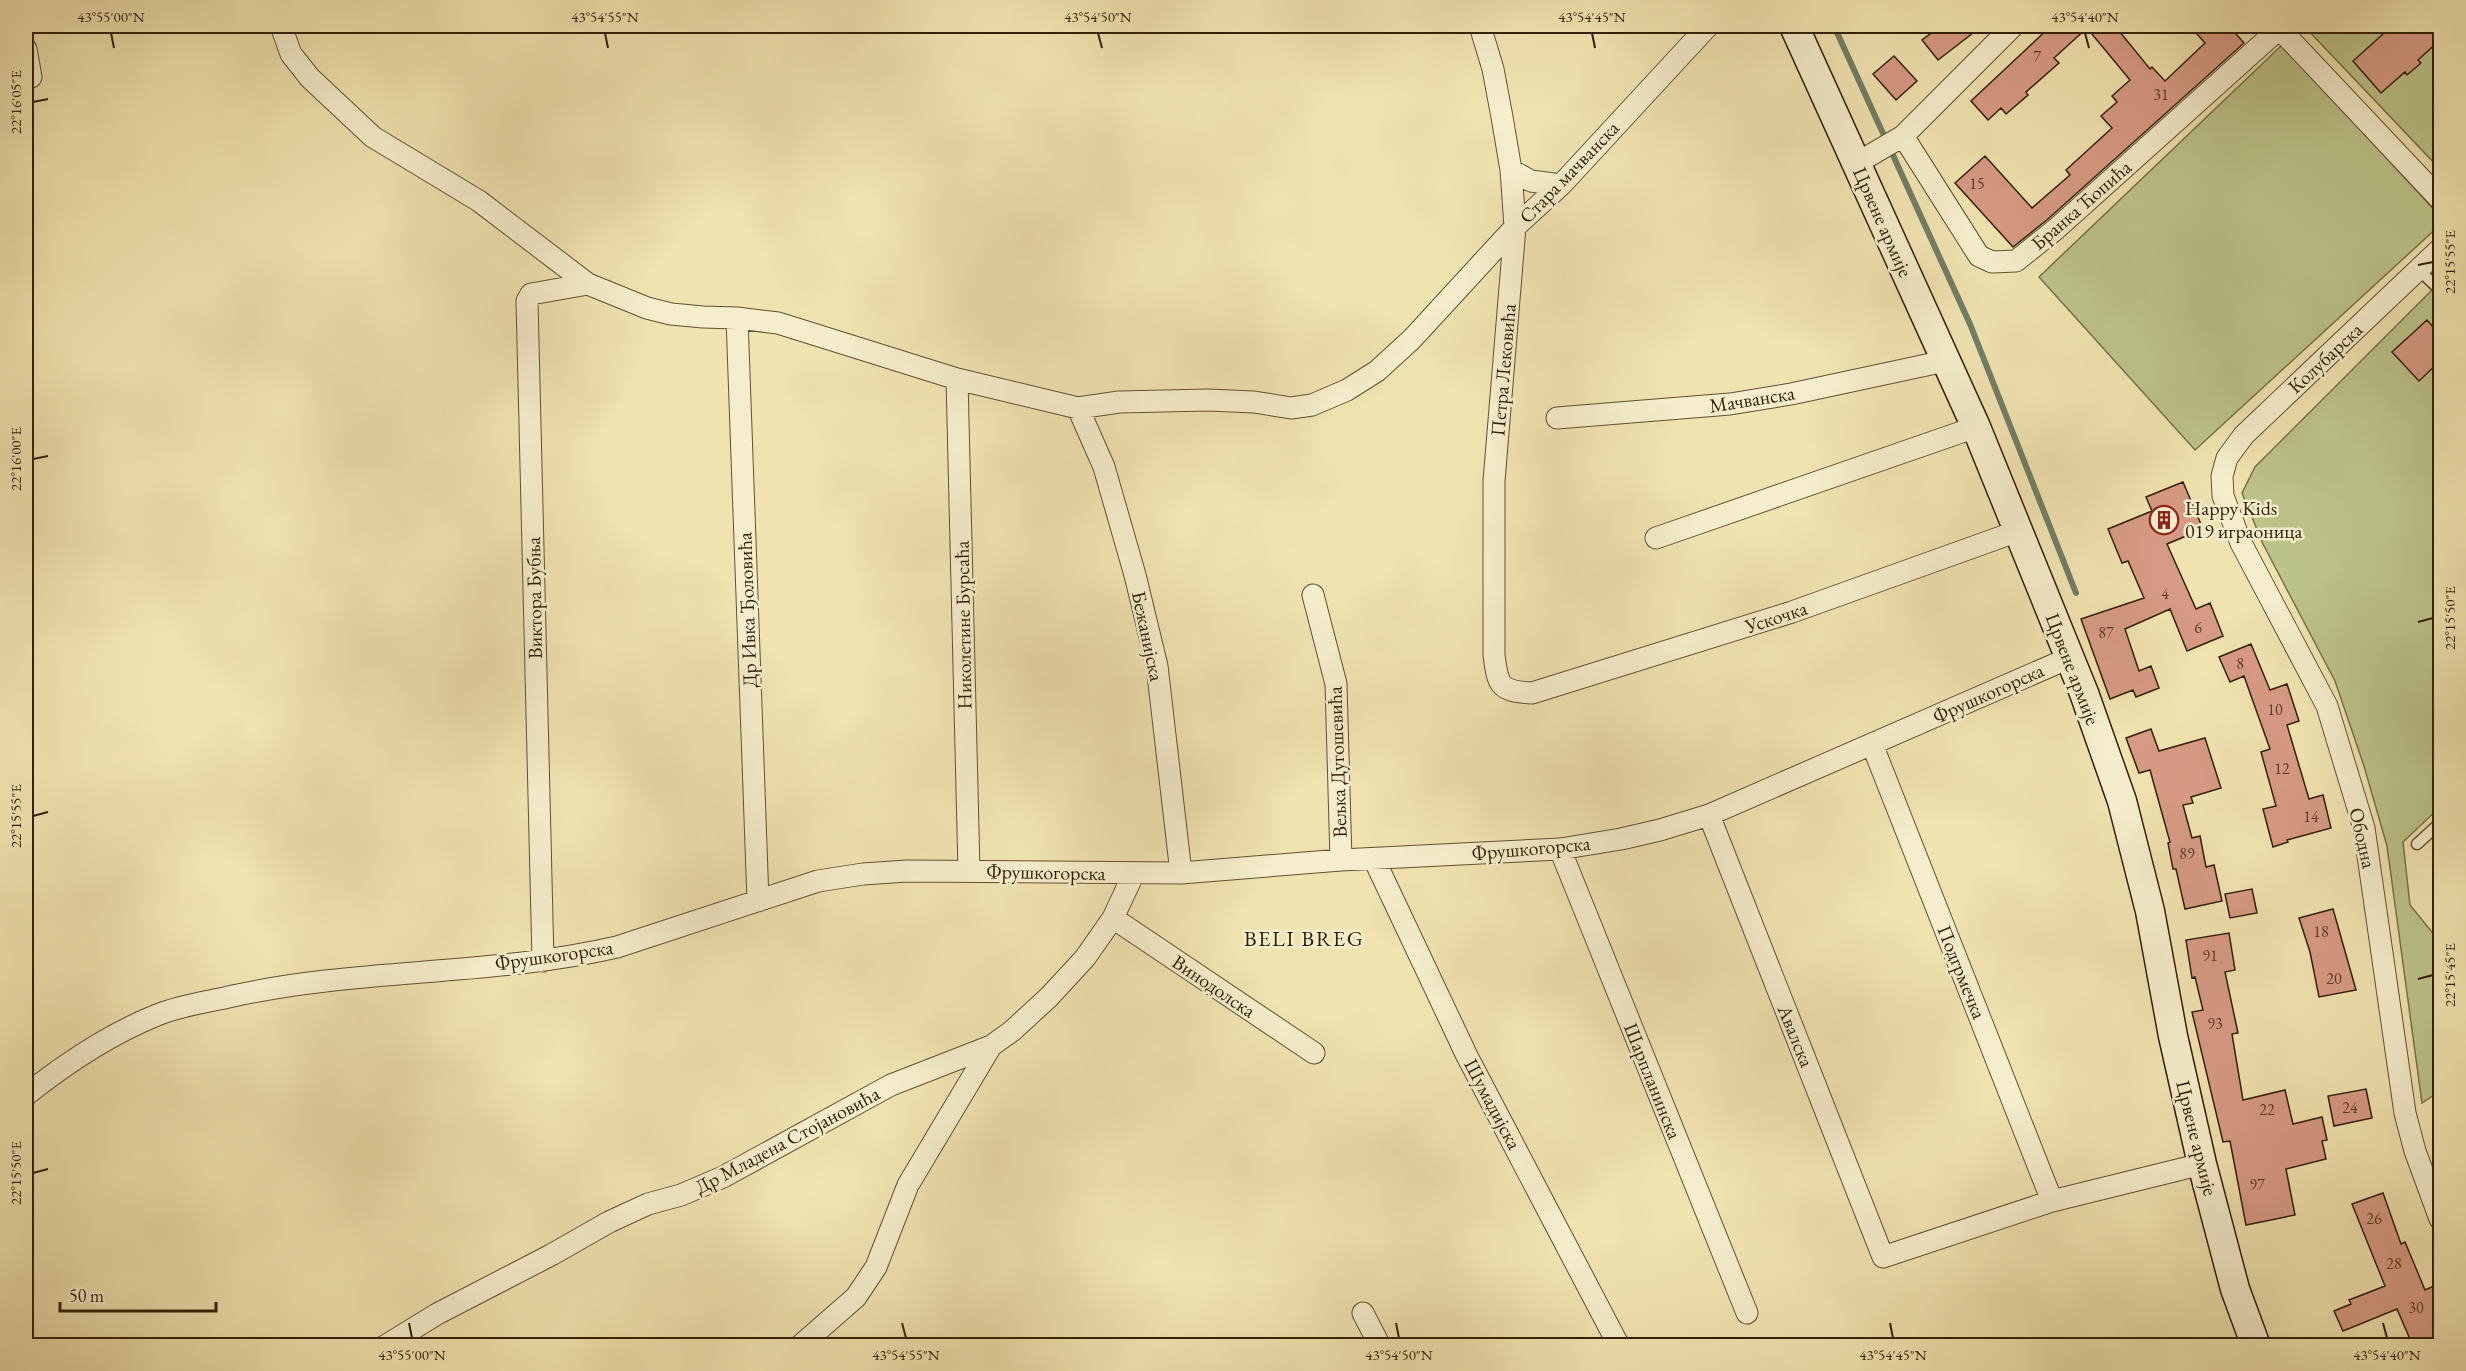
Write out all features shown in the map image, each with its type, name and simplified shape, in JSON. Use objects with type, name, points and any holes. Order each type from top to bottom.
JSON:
[{"type":"main road","name":"Црвене армије","points":[[1794,26],[1976,427],[2069,658],[2122,801],[2151,911],[2173,1036],[2202,1164],[2235,1289],[2256,1346]]},
{"type":"street","points":[[282,26],[291,54],[310,78],[373,137],[479,201],[588,284],[647,308],[671,314],[778,323],[957,379],[1078,408]]},
{"type":"street","name":"Петра Лековића","points":[[1480,26],[1493,69],[1511,170],[1515,227],[1494,481],[1494,655],[1497,678],[1503,687],[1512,692],[1532,693]]},
{"type":"street","name":"Стара мачванска","points":[[1078,408],[1119,402],[1208,400],[1254,402],[1291,408],[1311,405],[1347,390],[1377,371],[1431,320],[1515,227],[1561,185],[1708,26]]},
{"type":"street","points":[[1857,163],[1903,136],[2013,26]]},
{"type":"street","points":[[2278,27],[2440,199]]},
{"type":"street","name":"Бранка Ћопића","points":[[1903,136],[1979,256],[1992,262],[2016,261],[2065,221],[2278,27]]},
{"type":"street","points":[[26,49],[31,77]]},
{"type":"street","points":[[1511,170],[1531,181],[1561,185]]},
{"type":"street","name":"Колубарска","points":[[2222,476],[2227,458],[2244,435],[2440,249]]},
{"type":"street","name":"Виктора Бубња","points":[[543,961],[527,301],[531,294],[588,284]]},
{"type":"street","name":"Др Ивка Ђоловића","points":[[737,318],[758,901]]},
{"type":"street","name":"Мачванска","points":[[1557,418],[1730,404],[1791,394],[1945,361]]},
{"type":"street","name":"Николетине Бурсаћа","points":[[957,379],[969,871]]},
{"type":"street","name":"Бежанијска","points":[[1078,408],[1104,467],[1135,575],[1157,666],[1181,873]]},
{"type":"street","points":[[1656,538],[1976,427]]},
{"type":"street","name":"Ободна","points":[[2222,476],[2223,496],[2241,543],[2327,706],[2364,828],[2405,1113],[2415,1151],[2440,1219]]},
{"type":"street","name":"Ускочка","points":[[1532,693],[1792,612],[2018,531]]},
{"type":"street","name":"Вељка Дугошевића","points":[[1313,595],[1335,684],[1341,860]]},
{"type":"street","name":"Фрушкогорска","points":[[26,1095],[51,1075],[127,1029],[159,1014],[187,1006],[332,978],[543,961],[616,947],[818,881],[862,874],[907,871],[1181,873],[1341,860],[1560,849],[1631,837],[1708,815],[2069,658]]},
{"type":"street","name":"Подгрмечка","points":[[1872,744],[2052,1201]]},
{"type":"street","name":"Авалска","points":[[1708,815],[1883,1257],[2052,1201]]},
{"type":"street","name":"Шарпланинска","points":[[1560,849],[1746,1313]]},
{"type":"street","name":"Шумадијска","points":[[1374,859],[1467,1056],[1619,1346]]},
{"type":"street","name":"Др Младена Стојановића","points":[[385,1346],[437,1314],[609,1222],[648,1204],[681,1195],[723,1177],[891,1085],[991,1046],[1012,1031],[1085,958],[1113,918],[1134,873]]},
{"type":"street","name":"Винодолска","points":[[1113,918],[1314,1053]]},
{"type":"street","points":[[800,1346],[856,1297],[876,1267],[908,1185],[991,1046]]},
{"type":"street","points":[[2052,1201],[2202,1164]]},
{"type":"street","points":[[1363,1313],[1380,1346]]},
{"type":"lane","points":[[2419,270],[2440,290]]},
{"type":"lane","points":[[2417,844],[2440,822]]},
{"type":"green space","points":[[2304,26],[2440,26],[2440,169]]},
{"type":"green space","points":[[2282,45],[2440,216],[2440,225],[2195,450],[2039,277]]},
{"type":"green space","points":[[2440,282],[2440,807],[2403,842],[2410,905],[2440,942],[2440,1091],[2422,1103],[2387,846],[2364,766],[2335,681],[2263,544],[2242,493],[2255,467]]},
{"type":"building","points":[[1941,26],[1982,26],[1938,60],[1922,40]]},
{"type":"building","points":[[2051,26],[2115,26],[2150,69],[2152,67],[2165,81],[2205,43],[2190,26],[2229,26],[2244,43],[2048,219],[2013,247],[1955,183],[1985,156],[2032,208],[2070,175],[2066,170],[2112,128],[2101,116],[2117,102],[2112,96],[2130,80],[2087,28],[2054,58],[2059,63],[2026,92],[2028,95],[2006,114],[2001,108],[1988,120],[1971,101]]},
{"type":"building","points":[[2392,26],[2440,26],[2440,40],[2418,60],[2421,63],[2407,75],[2405,72],[2381,93],[2353,61]]},
{"type":"building","points":[[1894,56],[1917,81],[1896,100],[1873,74]]},
{"type":"building","points":[[2427,320],[2433,327],[2440,320],[2440,361],[2419,381],[2392,352]]},
{"type":"building","points":[[2183,482],[2203,529],[2167,544],[2196,609],[2210,603],[2223,636],[2187,651],[2170,609],[2125,629],[2139,671],[2151,666],[2159,688],[2136,697],[2133,690],[2110,699],[2081,619],[2144,598],[2128,561],[2122,563],[2108,529],[2152,511],[2146,497]]},
{"type":"building","points":[[2251,644],[2270,690],[2287,684],[2299,721],[2287,725],[2309,799],[2323,795],[2331,828],[2287,840],[2288,842],[2273,847],[2263,809],[2276,806],[2261,752],[2270,749],[2244,676],[2230,682],[2219,657]]},
{"type":"building","points":[[2151,729],[2159,751],[2205,738],[2221,788],[2191,797],[2193,803],[2183,805],[2192,838],[2200,836],[2206,867],[2214,865],[2222,901],[2185,909],[2176,869],[2173,869],[2168,843],[2170,842],[2150,770],[2139,773],[2126,738]]},
{"type":"building","points":[[2252,889],[2257,913],[2230,918],[2225,894]]},
{"type":"building","points":[[2333,909],[2356,990],[2319,997],[2310,952],[2299,918]]},
{"type":"building","points":[[2229,933],[2235,970],[2225,972],[2238,1033],[2232,1034],[2243,1100],[2285,1090],[2293,1124],[2322,1117],[2327,1140],[2322,1141],[2326,1159],[2286,1169],[2295,1215],[2246,1225],[2230,1141],[2223,1142],[2192,1012],[2203,1010],[2195,977],[2192,978],[2186,940]]},
{"type":"building","points":[[2366,1089],[2372,1118],[2334,1126],[2328,1096]]},
{"type":"building","points":[[2383,1193],[2401,1244],[2405,1242],[2425,1290],[2434,1286],[2440,1301],[2440,1346],[2413,1346],[2397,1309],[2343,1331],[2334,1311],[2351,1304],[2349,1300],[2385,1286],[2352,1204]]},
{"type":"waterway","points":[[1834,26],[1970,324],[2076,593]]},
{"type":"place","name":"Happy Kids 019 играоница","points":[[2164,520]]},
{"type":"district","name":"BELI BREG","points":[[1304,938]]}]
